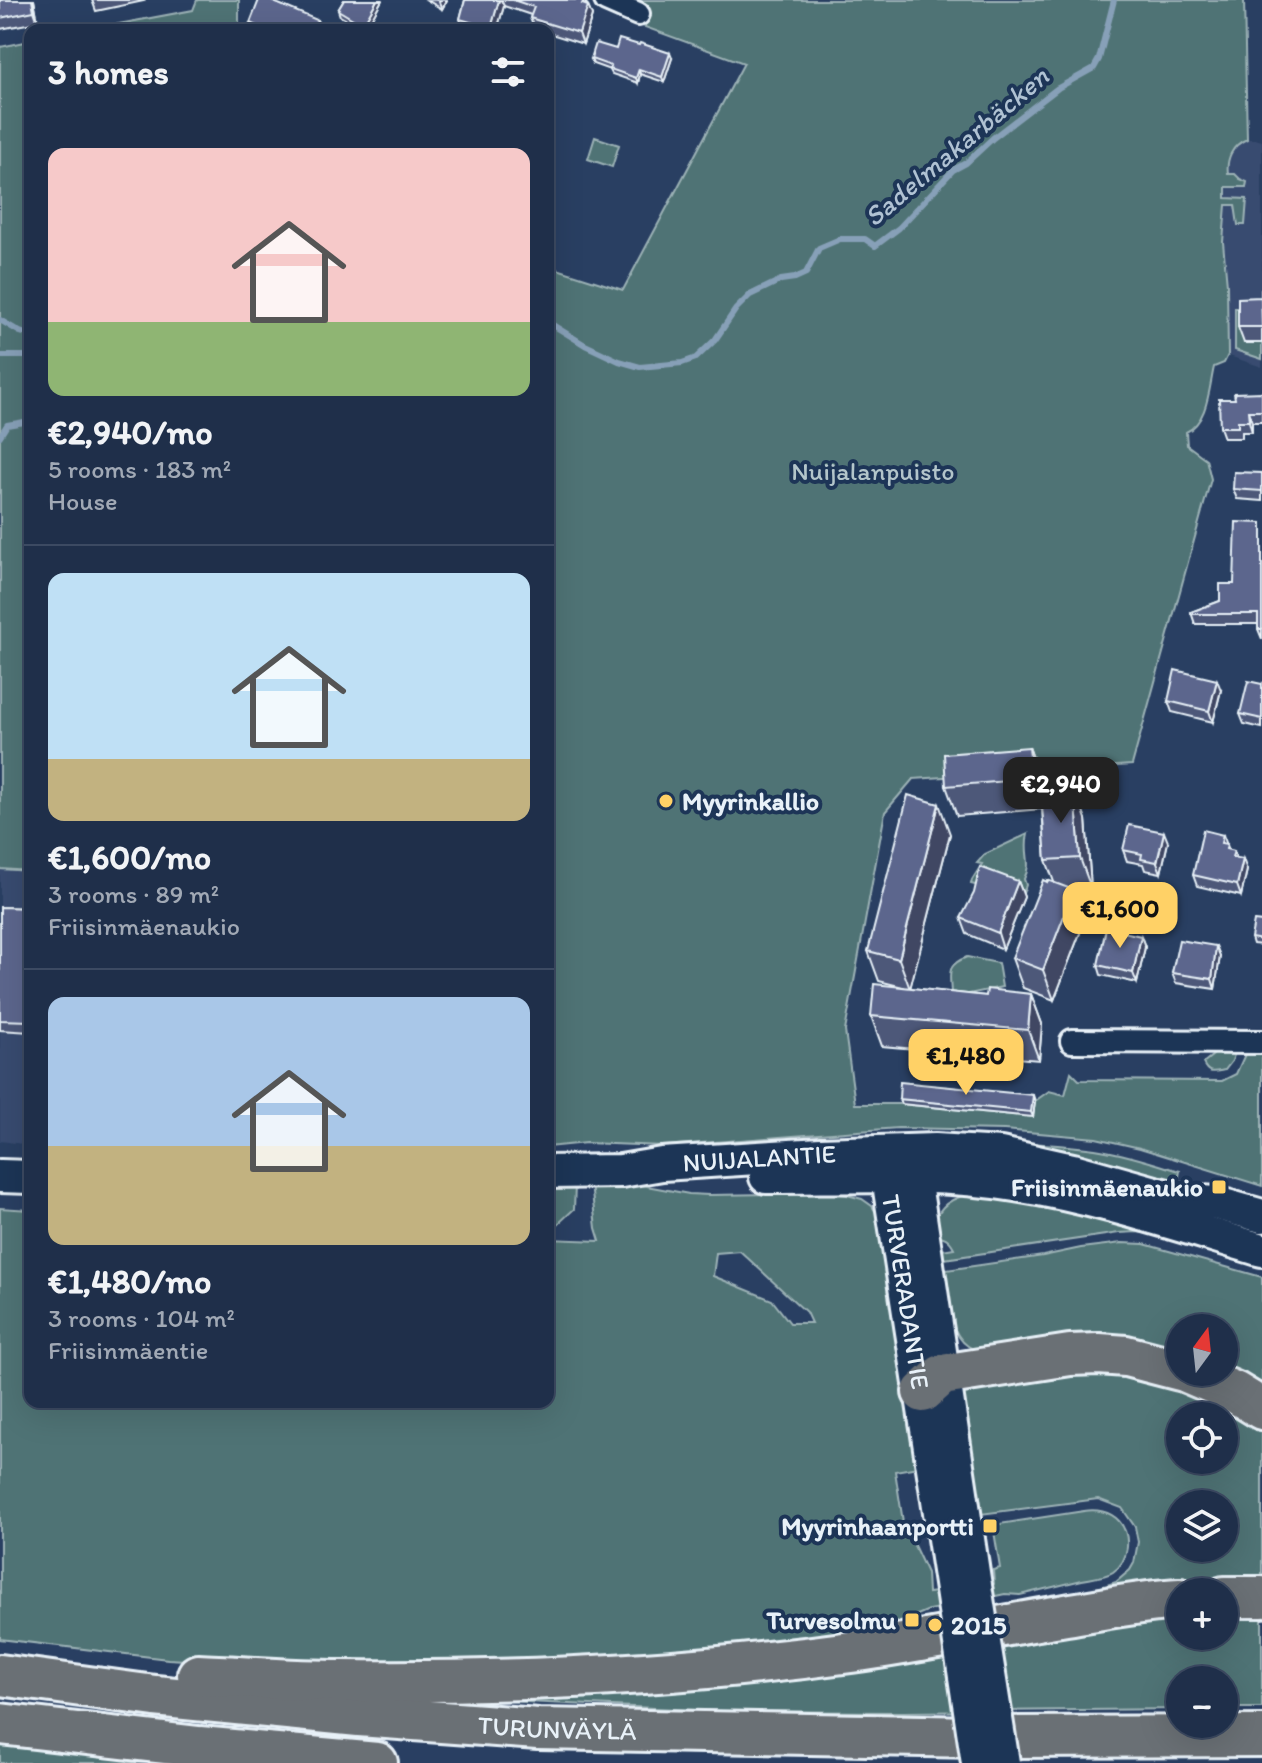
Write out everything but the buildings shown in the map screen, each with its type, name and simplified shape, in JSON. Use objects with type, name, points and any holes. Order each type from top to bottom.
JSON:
[{"type":"highway","points":[[932,1383],[1070,1355],[1126,1356],[1166,1366]]},
{"type":"highway","points":[[1220,1386],[1262,1409]]},
{"type":"highway","points":[[1238,1597],[1262,1597]]},
{"type":"highway","points":[[0,1658],[174,1674],[340,1681],[459,1681],[627,1674],[852,1652],[1166,1600]]},
{"type":"highway","name":"TURUNVÄYLÄ","points":[[0,1675],[155,1696],[359,1716],[538,1729],[980,1737],[1262,1736]]},
{"type":"highway","points":[[0,1724],[199,1747],[377,1763]]},
{"type":"main road","points":[[900,1168],[935,1150],[1001,1154],[1177,1199],[1216,1203],[1262,1216]]},
{"type":"main road","name":"NUIJALANTIE","points":[[554,1172],[621,1171],[662,1164],[821,1154],[900,1168]]},
{"type":"main road","points":[[900,1168],[1059,1193],[1262,1250]]},
{"type":"main road","name":"TURVERADANTIE","points":[[900,1168],[963,1588],[978,1763]]},
{"type":"main road","points":[[0,1176],[24,1177]]},
{"type":"main road","name":"TURVERADANTIE","points":[[963,1588],[1003,1763]]},
{"type":"street","points":[[606,0],[638,14]]},
{"type":"street","points":[[1072,1041],[1262,1042]]},
{"type":"shaded area","points":[[1247,139],[1262,141],[1262,367],[1211,350],[1212,163]]},
{"type":"shaded area","points":[[0,869],[24,871],[24,1144],[0,1141]]},
{"type":"green space","points":[[197,0],[239,0],[239,24],[119,24],[193,10]]},
{"type":"green space","name":"Nuijalanpuisto","points":[[634,0],[1244,0],[1247,139],[1234,149],[1229,158],[1228,174],[1235,174],[1247,182],[1246,187],[1226,187],[1226,198],[1247,199],[1245,225],[1238,225],[1235,205],[1226,205],[1223,242],[1228,355],[1224,363],[1214,367],[1203,413],[1186,432],[1187,445],[1206,459],[1211,479],[1132,765],[913,779],[885,812],[845,1031],[855,1104],[901,1104],[1033,1117],[1035,1101],[1049,1091],[1065,1095],[1071,1072],[1079,1080],[1222,1081],[1236,1074],[1246,1052],[1262,1048],[1262,1186],[1140,1148],[1096,1138],[1004,1130],[898,1128],[663,1146],[586,1143],[554,1146],[554,268],[623,290],[744,63],[642,26],[648,5]]},
{"type":"green space","points":[[24,42],[24,871],[0,869],[0,47]]},
{"type":"green space","points":[[595,137],[619,145],[612,167],[588,159]]},
{"type":"green space","points":[[1235,308],[1254,308],[1244,343],[1262,343],[1262,359],[1235,350]]},
{"type":"green space","points":[[1028,834],[1028,867],[1022,896],[971,884],[982,864],[977,863],[985,854]]},
{"type":"green space","points":[[967,957],[998,963],[1002,987],[951,996],[952,967]]},
{"type":"green space","points":[[1237,1046],[1225,1070],[1212,1072],[1205,1067],[1203,1063],[1217,1052]]},
{"type":"green space","points":[[969,1140],[1095,1149],[1180,1171],[1177,1186]]},
{"type":"green space","points":[[591,1184],[636,1184],[689,1194],[834,1193],[862,1199],[872,1206],[880,1219],[918,1467],[895,1471],[903,1522],[927,1573],[928,1593],[994,1584],[993,1570],[1000,1568],[993,1525],[1084,1511],[1103,1512],[1119,1521],[1126,1534],[1127,1548],[1123,1562],[1106,1575],[1020,1595],[1005,1594],[929,1610],[863,1638],[614,1660],[306,1667],[168,1659],[0,1639],[0,1208],[24,1210],[24,1408],[554,1408],[554,1239],[600,1241]],"holes":[[[740,1251],[806,1312],[811,1323],[790,1323],[772,1300],[713,1276],[716,1253]]]},
{"type":"green space","points":[[554,1186],[575,1186],[574,1209],[554,1226]]},
{"type":"green space","points":[[1010,1191],[1159,1235],[1119,1233],[937,1260],[936,1251],[954,1248],[946,1238],[934,1235],[935,1221],[949,1202],[972,1194]]},
{"type":"green space","points":[[1144,1244],[1262,1277],[1262,1393],[1238,1380],[1238,1314],[1166,1314],[1166,1353],[981,1351],[968,1346],[956,1332],[939,1271],[1081,1248]]},
{"type":"green space","points":[[1122,1368],[1215,1402],[1166,1402],[1166,1474],[1238,1474],[1238,1410],[1262,1419],[1262,1584],[1238,1585],[1238,1578],[1166,1578],[1166,1588],[1012,1607],[1116,1582],[1134,1563],[1138,1542],[1135,1527],[1122,1508],[1098,1499],[981,1514],[969,1475],[959,1385]]},
{"type":"green space","points":[[1238,1606],[1262,1607],[1262,1708],[1238,1708],[1238,1666],[1166,1666],[1166,1709],[719,1711],[417,1697],[1166,1614],[1166,1650],[1238,1650]]},
{"type":"green space","points":[[0,1742],[158,1763],[0,1763]]},
{"type":"waterway","name":"Sadelmakarbäcken","points":[[554,326],[585,345],[640,367],[682,363],[696,358],[715,340],[736,309],[750,295],[781,280],[806,273],[819,248],[840,239],[865,239],[875,246],[899,228],[953,170],[966,163],[1058,88],[1094,68],[1114,0]]},
{"type":"waterway","points":[[0,320],[24,333]]},
{"type":"waterway","points":[[0,356],[24,356]]},
{"type":"waterway","points":[[0,436],[7,425],[24,422]]},
{"type":"place","name":"Myyrinkallio","points":[[666,801]]},
{"type":"place","name":"Friisinmäenaukio","points":[[1219,1187]]},
{"type":"place","name":"Myyrinhaanportti","points":[[990,1526]]},
{"type":"place","name":"Turvesolmu","points":[[912,1620]]},
{"type":"place","name":"2015","points":[[935,1625]]}]
